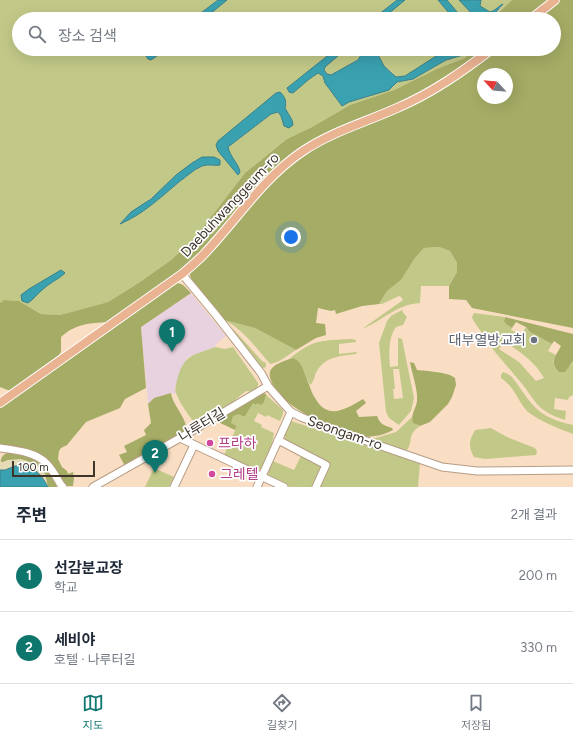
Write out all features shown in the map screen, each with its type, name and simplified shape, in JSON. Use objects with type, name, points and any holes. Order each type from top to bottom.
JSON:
[{"type":"main road","points":[[540,12],[555,0]]},
{"type":"main road","name":"Daebuhwanggeum-ro","points":[[0,403],[182,274],[206,251],[264,185],[295,156],[322,140],[398,108],[431,92],[463,72],[483,56]]},
{"type":"street","name":"Seongam-ro","points":[[182,274],[261,373],[268,386],[291,412],[326,427],[442,467],[477,471],[573,470]]},
{"type":"street","name":"나루터길","points":[[95,487],[268,386]]},
{"type":"street","points":[[257,487],[291,412]]},
{"type":"street","points":[[180,438],[284,487]]},
{"type":"street","points":[[278,440],[326,465],[316,487]]},
{"type":"street","points":[[174,487],[194,445]]},
{"type":"street","points":[[0,448],[36,456],[47,464],[63,487]]},
{"type":"shaded area","points":[[191,293],[226,336],[217,343],[215,347],[187,358],[175,387],[176,394],[171,393],[154,398],[148,404],[141,327]]},
{"type":"green space","points":[[0,0],[218,0],[202,12],[12,12],[12,56],[146,56],[151,60],[157,56],[327,56],[287,88],[293,93],[308,79],[318,73],[323,76],[325,83],[342,106],[349,102],[393,87],[397,82],[413,79],[446,60],[460,56],[467,56],[394,90],[350,105],[312,127],[287,139],[245,173],[193,240],[171,260],[108,302],[60,315],[41,314],[19,301],[4,300],[0,303]],"holes":[[[287,102],[285,108],[292,120],[281,116],[277,112],[271,114],[227,148],[230,156],[240,169],[238,174],[218,151]],[[202,157],[214,157],[214,166],[204,165],[192,172],[149,207],[126,222],[121,223],[182,171]],[[60,278],[42,289],[28,303],[23,301],[21,295]]]},
{"type":"green space","points":[[227,0],[397,0],[382,12],[212,12]]},
{"type":"green space","points":[[405,0],[438,0],[448,12],[390,12]]},
{"type":"green space","points":[[447,0],[459,0],[470,12],[457,12]]},
{"type":"green space","points":[[481,0],[512,0],[499,12],[497,12],[502,7],[500,5],[496,10],[490,12],[480,6]]},
{"type":"green space","points":[[512,0],[551,0],[535,12],[499,12]]},
{"type":"green space","points":[[560,0],[573,0],[573,328],[472,308],[466,300],[449,299],[449,286],[457,272],[457,263],[450,251],[439,247],[424,248],[415,258],[401,280],[387,291],[379,304],[362,306],[336,314],[335,310],[331,311],[318,308],[316,323],[325,324],[326,335],[316,338],[296,350],[255,328],[224,320],[192,281],[190,270],[277,175],[321,143],[426,98],[449,85],[488,56],[561,56],[561,12],[545,12]]},
{"type":"green space","points":[[338,56],[360,56],[358,60],[331,75],[327,74],[324,70],[325,67]]},
{"type":"green space","points":[[379,56],[436,56],[405,76],[396,77],[384,66]]},
{"type":"green space","points":[[467,56],[478,56],[420,94],[303,147],[289,157],[264,181],[220,234],[184,267],[160,286],[108,322],[83,325],[72,329],[61,337],[61,352],[59,355],[10,391],[0,387],[0,303],[4,300],[19,301],[41,314],[60,315],[108,302],[171,260],[193,240],[245,173],[287,139],[312,127],[350,105],[394,90],[439,68],[465,58]]},
{"type":"green space","points":[[439,247],[450,251],[457,263],[457,272],[449,286],[421,286],[420,303],[411,304],[396,310],[362,329],[403,300],[399,296],[379,304],[387,291],[401,280],[415,258],[424,248]]},
{"type":"green space","points":[[178,283],[183,285],[191,293],[141,327],[146,388],[125,399],[120,408],[86,422],[67,445],[59,451],[58,459],[62,467],[68,474],[73,472],[73,486],[64,486],[49,463],[0,446],[0,407],[172,284]]},
{"type":"green space","points":[[402,310],[407,317],[403,325],[396,327],[393,331],[389,352],[390,367],[398,366],[398,338],[402,339],[414,398],[411,411],[399,425],[389,418],[386,412],[379,343],[387,321],[391,316]],"holes":[[[393,369],[399,369],[403,398],[394,399],[393,389],[395,389]]]},
{"type":"green space","points":[[474,313],[505,317],[506,324],[512,328],[511,330],[521,335],[526,327],[530,332],[552,344],[548,351],[556,355],[553,361],[570,366],[573,361],[573,395],[569,397],[568,400],[555,398],[554,409],[566,411],[565,420],[542,409],[536,403],[495,352],[472,317]],"holes":[[[504,342],[532,362],[544,378],[536,381],[519,362],[499,349]]]},
{"type":"green space","points":[[505,317],[573,334],[573,361],[565,372],[559,372],[554,365],[554,359],[561,346],[554,341],[552,344],[530,332],[526,327],[516,322],[512,328],[504,321]]},
{"type":"green space","points":[[224,320],[255,328],[296,350],[280,360],[270,364],[237,328]]},
{"type":"green space","points":[[229,326],[262,361],[266,363],[266,367],[260,367]]},
{"type":"green space","points":[[333,340],[356,340],[356,342],[339,344],[339,354],[357,352],[356,354],[345,355],[325,362],[315,374],[313,382],[310,385],[304,372],[293,358],[289,359],[305,347],[312,344]]},
{"type":"green space","points":[[215,347],[225,349],[233,347],[258,383],[258,386],[253,392],[246,391],[228,406],[207,418],[192,420],[176,393],[177,380],[183,365],[190,357]]},
{"type":"green space","points":[[293,358],[300,364],[313,395],[320,405],[331,411],[338,411],[363,399],[366,403],[356,411],[359,417],[377,416],[381,423],[392,428],[393,430],[375,436],[363,437],[326,424],[294,407],[278,392],[272,383],[270,375],[271,369],[280,363]]},
{"type":"green space","points":[[410,362],[414,363],[417,370],[442,373],[455,378],[456,385],[448,404],[430,422],[420,426],[413,423],[412,420],[417,396]]},
{"type":"green space","points":[[503,372],[512,377],[536,408],[543,414],[561,422],[573,425],[573,434],[544,422],[528,412],[510,386],[501,378]]},
{"type":"green space","points":[[171,393],[172,398],[185,423],[186,433],[159,448],[154,447],[125,466],[119,455],[127,452],[124,446],[146,435],[144,430],[151,423],[148,404],[154,398]]},
{"type":"green space","points":[[262,393],[266,394],[264,402],[261,405],[257,403],[256,405],[253,403],[245,416],[239,414],[233,416],[231,423],[237,426],[235,430],[216,421]]},
{"type":"green space","points":[[264,393],[283,410],[283,414],[280,421],[258,413],[254,421],[262,425],[261,427],[274,433],[271,449],[262,469],[256,470],[224,455],[237,426],[220,418]]},
{"type":"green space","points":[[412,417],[414,423],[420,426],[413,433],[410,445],[406,451],[372,439],[396,432]]},
{"type":"green space","points":[[291,421],[420,463],[418,487],[319,487],[330,464],[285,440],[285,434]]},
{"type":"green space","points":[[491,428],[507,437],[535,448],[537,451],[536,455],[485,459],[474,457],[470,444],[471,437],[475,430]]},
{"type":"green space","points":[[9,452],[26,455],[39,462],[49,472],[57,487],[48,487],[45,474],[8,460],[1,463],[3,456]]},
{"type":"green space","points":[[302,454],[320,463],[322,468],[314,487],[290,487],[269,477],[268,472],[273,461],[294,470]]},
{"type":"green space","points":[[154,468],[174,477],[169,487],[145,487]]},
{"type":"sand","points":[[20,459],[31,462],[41,468],[45,474],[47,484],[34,470],[25,466],[15,466],[0,470],[0,461],[4,463],[8,460]]},
{"type":"water","points":[[218,0],[227,0],[212,12],[202,12]]},
{"type":"water","points":[[397,0],[405,0],[390,12],[382,12]]},
{"type":"water","points":[[438,0],[447,0],[457,12],[448,12]]},
{"type":"water","points":[[459,0],[481,0],[480,6],[490,12],[470,12]]},
{"type":"water","points":[[503,4],[496,12],[490,12],[494,10]]},
{"type":"water","points":[[146,56],[157,56],[151,60]]},
{"type":"water","points":[[327,56],[338,56],[325,67],[324,70],[327,74],[331,75],[358,60],[360,56],[379,56],[384,66],[396,77],[405,76],[436,56],[460,56],[446,60],[413,79],[397,82],[389,90],[349,102],[342,106],[325,83],[323,76],[318,73],[293,93],[289,92],[287,88]]},
{"type":"water","points":[[280,92],[285,99],[285,108],[292,120],[293,125],[289,128],[284,126],[278,112],[271,114],[228,147],[238,166],[240,172],[238,175],[218,151],[216,145],[218,141],[276,93]]},
{"type":"water","points":[[202,157],[214,157],[220,160],[220,165],[202,166],[179,182],[144,211],[120,224],[131,212],[151,199],[176,175]]},
{"type":"water","points":[[61,270],[65,273],[28,303],[22,301],[21,295]]},
{"type":"water","points":[[15,466],[27,467],[35,470],[42,477],[48,487],[0,487],[0,470],[5,470]]},
{"type":"place","name":"대부열방교회","points":[[534,340]]},
{"type":"place","name":"선감분교장","points":[[172,352]]},
{"type":"place","name":"프라하","points":[[210,443]]},
{"type":"place","name":"세비야","points":[[155,473]]},
{"type":"place","name":"그레텔","points":[[212,474]]}]
